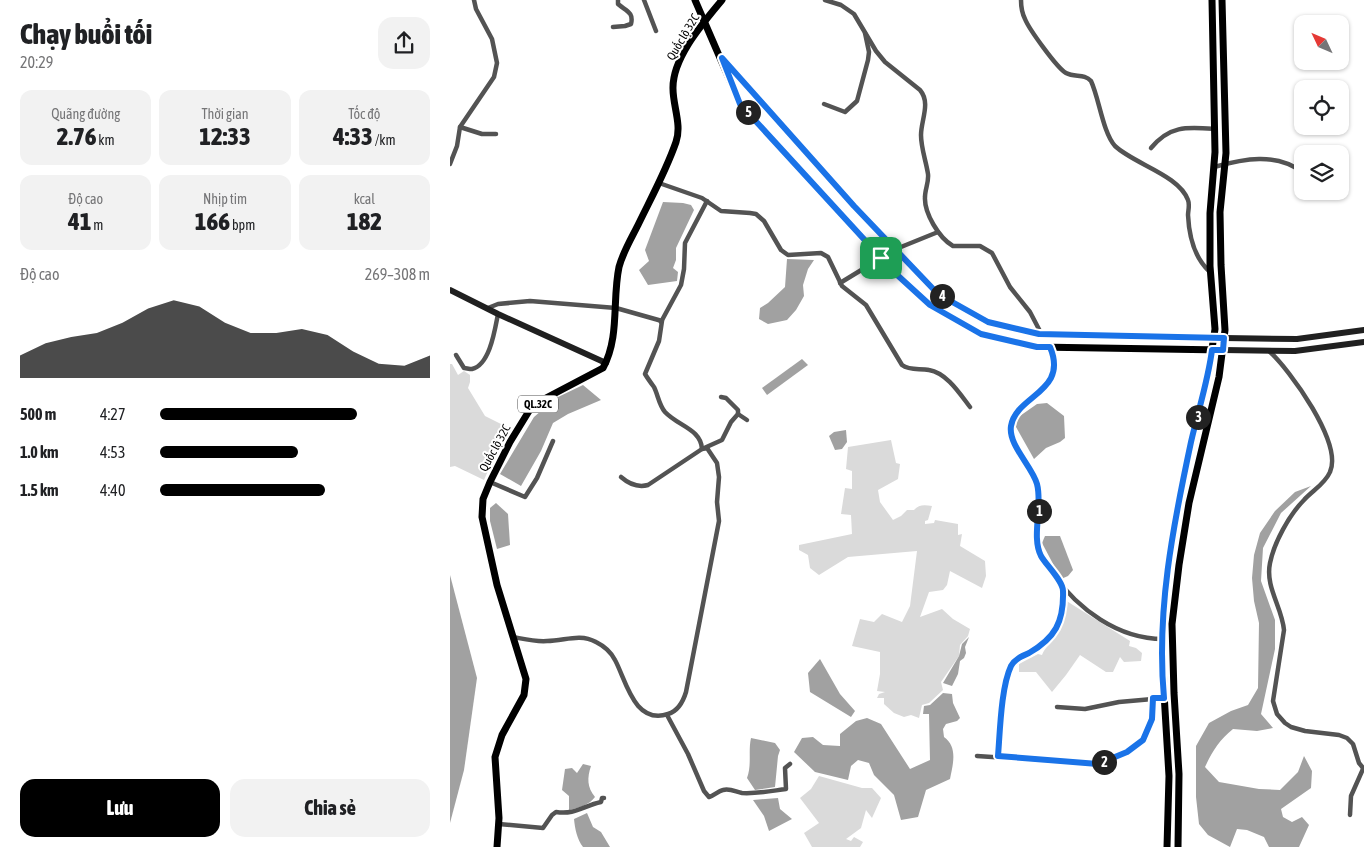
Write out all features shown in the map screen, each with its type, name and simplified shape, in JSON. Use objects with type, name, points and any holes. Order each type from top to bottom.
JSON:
[{"type":"main road","points":[[695,0],[722,58],[740,104],[895,273],[930,305],[981,334],[1037,347],[1295,351],[1364,342]]},
{"type":"main road","name":"Quốc lộ 32C","points":[[497,847],[499,824],[495,773],[496,750],[524,695],[526,675],[502,605],[482,517],[483,499],[510,442],[529,411],[546,398],[603,368],[606,363],[612,344],[621,260],[659,183],[678,136],[673,94],[674,78],[684,53],[704,22],[722,0]]},
{"type":"main road","points":[[1167,847],[1169,776],[1162,623],[1168,565],[1179,500],[1208,375],[1215,329],[1210,272],[1210,213],[1214,166],[1212,0]]},
{"type":"main road","points":[[1178,847],[1179,774],[1172,624],[1189,503],[1219,377],[1224,338],[1220,212],[1226,153],[1222,0]]},
{"type":"main road","points":[[722,58],[854,206],[938,294],[988,322],[1042,335],[1297,339],[1364,330]]},
{"type":"main road","points":[[450,290],[487,309],[606,363]]},
{"type":"street","points":[[450,164],[457,146],[460,128],[494,77],[497,63],[492,39],[476,9],[474,0]]},
{"type":"street","points":[[613,28],[631,24],[632,17],[630,12],[618,4],[618,0]]},
{"type":"street","points":[[644,0],[656,31]]},
{"type":"street","points":[[826,0],[842,5],[850,10],[857,17],[876,52],[885,62],[920,90],[924,96],[926,103],[921,136],[928,175],[925,202],[938,232],[953,246],[980,246],[992,253],[1010,286],[1030,312],[1042,335]]},
{"type":"street","points":[[1021,0],[1022,10],[1027,23],[1059,67],[1068,74],[1085,77],[1091,82],[1112,141],[1119,149],[1146,167],[1170,179],[1189,201],[1190,236],[1194,251],[1210,272]]},
{"type":"street","points":[[824,104],[843,112],[849,109],[857,100],[869,52],[864,30]]},
{"type":"street","points":[[460,128],[482,134],[496,134]]},
{"type":"street","points":[[1151,148],[1158,139],[1168,132],[1180,128],[1214,129]]},
{"type":"street","points":[[1214,166],[1245,160],[1271,159],[1294,166]]},
{"type":"street","points":[[659,183],[707,201],[721,211],[750,212],[759,216],[782,250],[788,255],[821,252],[825,254],[840,284],[845,290],[866,305],[902,365],[909,369],[929,370],[939,374],[970,407]]},
{"type":"street","points":[[702,449],[702,441],[694,432],[664,411],[654,388],[645,374],[659,341],[661,322],[681,285],[685,243],[707,201]]},
{"type":"street","points":[[896,249],[938,232]]},
{"type":"street","points":[[840,284],[881,258]]},
{"type":"street","points":[[487,309],[498,304],[530,301],[616,308],[648,316],[661,322]]},
{"type":"street","points":[[456,355],[464,368],[472,369],[481,363],[495,334],[498,314]]},
{"type":"street","points":[[1050,347],[1054,367],[1050,381],[1016,413],[1011,431],[1014,442],[1037,484],[1040,554],[1063,588],[1093,614],[1131,635],[1148,639],[1163,639]]},
{"type":"street","points":[[1269,350],[1296,381],[1310,405],[1331,448],[1332,461],[1330,473],[1326,479],[1300,503],[1290,516],[1270,563],[1270,583],[1284,630],[1273,701],[1280,718],[1291,727],[1305,731],[1339,735],[1347,738],[1353,744],[1359,763],[1364,769],[1351,796],[1350,815]]},
{"type":"street","points":[[721,397],[726,398],[738,410],[738,414],[747,420]]},
{"type":"street","points":[[621,477],[634,486],[642,487],[648,485],[702,449],[722,440],[731,422],[738,414]]},
{"type":"street","points":[[490,482],[525,496],[537,478],[554,441]]},
{"type":"street","points":[[513,637],[546,641],[576,637],[594,640],[606,648],[614,658],[627,688],[641,709],[654,716],[667,715],[676,710],[684,699],[718,531],[718,470],[707,448],[702,449]]},
{"type":"street","points":[[998,756],[1003,702],[1010,670],[1016,660],[1040,646],[1055,631],[1061,618],[1063,588]]},
{"type":"street","points":[[977,756],[1098,764],[1127,752],[1143,740],[1152,719],[1153,698]]},
{"type":"street","points":[[1057,707],[1085,709],[1120,702],[1164,698]]},
{"type":"street","points":[[667,715],[688,754],[704,791],[709,797],[720,790],[728,789],[741,793],[758,793],[786,789],[785,768],[790,764]]},
{"type":"street","points":[[499,824],[543,828],[552,814],[556,812],[566,814],[579,811],[588,805],[601,802],[602,798],[604,798]]},
{"type":"shaded area","points":[[663,202],[691,205],[694,210],[676,248],[676,260],[673,268],[678,272],[677,281],[648,285],[639,270],[649,261],[645,250]]},
{"type":"shaded area","points":[[787,259],[814,260],[808,269],[803,285],[804,296],[796,310],[787,320],[768,324],[759,319],[760,308],[785,287]]},
{"type":"shaded area","points":[[802,359],[808,365],[767,395],[762,388]]},
{"type":"shaded area","points":[[450,364],[452,364],[458,375],[464,371],[470,375],[468,388],[485,416],[507,427],[484,480],[455,466],[450,467]]},
{"type":"shaded area","points":[[583,385],[601,400],[568,414],[553,423],[541,451],[521,486],[500,474],[534,417],[556,398]]},
{"type":"shaded area","points":[[1047,403],[1064,416],[1065,438],[1046,448],[1034,459],[1016,427],[1017,418],[1037,404]]},
{"type":"shaded area","points":[[846,430],[847,442],[842,449],[835,450],[829,436],[834,432]]},
{"type":"shaded area","points":[[891,440],[896,463],[900,464],[898,479],[878,490],[880,502],[893,520],[907,510],[914,510],[922,505],[932,506],[925,524],[934,523],[935,520],[958,524],[958,535],[962,534],[960,546],[985,561],[986,576],[982,588],[950,571],[947,585],[943,590],[929,592],[920,617],[942,609],[953,619],[970,629],[968,636],[960,645],[959,656],[941,682],[943,690],[929,703],[922,705],[919,718],[911,715],[904,717],[894,713],[884,704],[884,698],[877,698],[879,694],[885,692],[877,691],[880,674],[880,652],[852,646],[860,619],[874,622],[882,614],[902,622],[910,606],[917,551],[848,557],[819,575],[810,568],[808,555],[799,550],[799,545],[852,534],[851,515],[841,514],[845,488],[852,489],[852,471],[846,469],[848,447]]},
{"type":"shaded area","points":[[1311,486],[1281,513],[1263,548],[1261,581],[1275,620],[1275,649],[1261,714],[1273,728],[1257,731],[1233,729],[1216,746],[1205,767],[1219,782],[1259,789],[1280,790],[1298,772],[1304,756],[1312,771],[1311,788],[1281,809],[1283,817],[1292,822],[1302,817],[1309,825],[1299,847],[1269,847],[1264,837],[1247,830],[1237,829],[1230,847],[1208,835],[1199,824],[1196,797],[1196,746],[1209,723],[1231,711],[1248,705],[1258,688],[1259,623],[1254,601],[1252,578],[1254,555],[1260,533],[1275,511],[1295,492]]},
{"type":"shaded area","points":[[496,503],[508,514],[510,545],[497,549],[490,521],[490,508]]},
{"type":"shaded area","points":[[1045,536],[1060,536],[1073,570],[1068,576],[1061,579],[1042,543]]},
{"type":"shaded area","points":[[450,575],[477,678],[464,770],[450,823]]},
{"type":"shaded area","points":[[1065,600],[1130,641],[1129,646],[1136,648],[1142,653],[1141,661],[1124,662],[1120,657],[1113,672],[1106,672],[1080,655],[1052,692],[1036,672],[1019,672],[1019,664],[1038,654],[1042,655],[1057,635],[1063,620]]},
{"type":"shaded area","points":[[969,637],[965,647],[966,653],[960,661],[958,674],[952,686],[943,683],[959,656],[962,644]]},
{"type":"shaded area","points":[[820,659],[840,694],[855,711],[851,717],[810,692],[808,673]]},
{"type":"shaded area","points":[[943,693],[952,694],[953,703],[960,718],[957,721],[946,724],[943,729],[944,737],[953,751],[950,779],[926,790],[918,817],[901,820],[894,795],[874,775],[869,763],[858,760],[851,766],[848,780],[815,772],[794,752],[802,738],[813,737],[823,745],[840,746],[840,734],[856,721],[867,718],[881,724],[910,769],[930,760],[929,714],[923,714],[924,706],[930,705]]},
{"type":"shaded area","points":[[751,738],[775,743],[780,750],[775,787],[755,790],[747,778]]},
{"type":"shaded area","points":[[583,764],[591,766],[588,782],[590,790],[595,797],[584,806],[569,810],[569,796],[562,790],[565,769],[572,768],[577,773]]},
{"type":"shaded area","points":[[819,776],[862,788],[872,788],[881,798],[872,818],[866,810],[861,828],[846,839],[851,841],[854,837],[863,842],[860,847],[812,847],[804,833],[819,823],[800,798],[811,789]]},
{"type":"shaded area","points":[[778,798],[780,809],[792,819],[769,831],[764,816],[753,800]]},
{"type":"shaded area","points":[[587,813],[593,827],[601,832],[610,847],[583,847],[579,841],[574,819]]},
{"type":"route","points":[[722,58],[854,206],[938,294],[988,322],[1039,334],[1224,338],[1223,350],[1212,350],[1179,500],[1168,565],[1162,623],[1164,698],[1153,698],[1152,719],[1143,740],[1127,752],[1098,764],[998,756],[1003,702],[1012,665],[1016,660],[1051,637],[1061,618],[1062,611],[1063,588],[1040,554],[1039,549],[1039,498],[1037,484],[1012,438],[1011,431],[1016,413],[1050,381],[1054,367],[1053,357],[1050,347],[1037,347],[981,334],[930,305],[881,258],[740,104],[722,58]]}]
